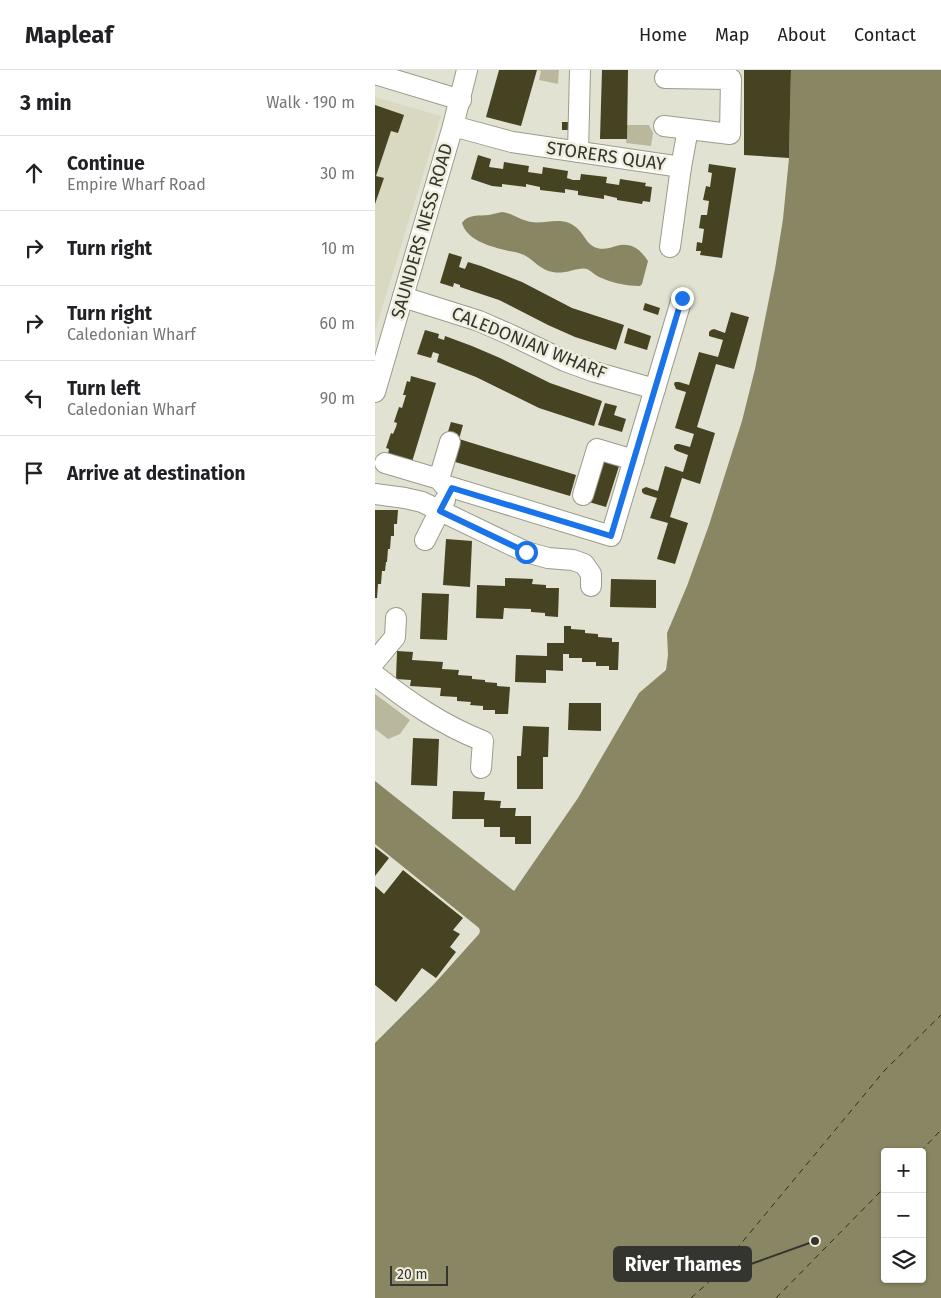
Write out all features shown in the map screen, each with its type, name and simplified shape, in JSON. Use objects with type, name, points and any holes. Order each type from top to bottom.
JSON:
[{"type":"street","name":"SAUNDERS NESS ROAD","points":[[375,392],[461,100],[467,70]]},
{"type":"street","points":[[578,152],[580,70]]},
{"type":"street","points":[[375,74],[461,100]]},
{"type":"street","points":[[664,126],[730,134],[731,79],[665,78]]},
{"type":"street","name":"STORERS QUAY","points":[[453,126],[512,142],[681,167],[670,246]]},
{"type":"street","points":[[681,167],[688,129]]},
{"type":"street","name":"CALEDONIAN WHARF","points":[[403,297],[479,321],[565,362],[655,389]]},
{"type":"street","points":[[385,463],[611,536],[682,298]]},
{"type":"street","points":[[425,540],[440,511],[450,442]]},
{"type":"street","points":[[583,495],[597,449],[634,460]]},
{"type":"street","points":[[375,494],[422,502],[526,552],[548,558],[573,560],[585,564],[591,574],[591,586]]},
{"type":"street","points":[[375,661],[395,637],[396,618]]},
{"type":"street","points":[[375,675],[408,701],[441,722],[483,741],[481,768]]},
{"type":"shaded area","points":[[538,70],[559,70],[558,84],[539,80],[541,71]]},
{"type":"shaded area","points":[[791,70],[941,70],[941,1298],[375,1298],[375,1043],[435,983],[480,931],[479,928],[375,844],[375,781],[514,891],[578,798],[639,693],[666,670],[668,655],[667,633],[687,586],[709,525],[742,421],[755,369],[783,219],[789,158]]},
{"type":"shaded area","points":[[375,97],[441,116],[375,331]]},
{"type":"shaded area","points":[[627,125],[649,125],[653,133],[651,146],[626,143]]},
{"type":"shaded area","points":[[502,212],[531,222],[560,221],[569,223],[578,229],[589,243],[597,248],[602,249],[621,245],[635,247],[648,261],[642,284],[635,286],[614,282],[599,277],[584,268],[558,273],[548,271],[522,254],[479,241],[469,234],[462,223],[467,218]]},
{"type":"shaded area","points":[[375,694],[410,720],[400,734],[388,739],[375,729]]},
{"type":"building","points":[[499,70],[537,70],[521,126],[486,117]]},
{"type":"building","points":[[602,70],[628,70],[627,139],[600,139]]},
{"type":"building","points":[[744,70],[791,70],[789,158],[744,155]]},
{"type":"building","points":[[375,105],[404,115],[398,133],[391,131],[376,176],[384,178],[375,204]]},
{"type":"building","points":[[562,122],[570,122],[570,130],[562,130]]},
{"type":"building","points":[[478,155],[491,159],[489,167],[503,169],[504,162],[529,166],[528,172],[542,174],[543,167],[568,171],[567,178],[573,180],[580,180],[581,174],[607,177],[606,183],[619,185],[620,179],[646,183],[645,186],[652,187],[650,202],[643,201],[642,204],[617,200],[617,198],[604,195],[604,199],[578,195],[578,191],[565,189],[565,193],[540,190],[540,187],[526,184],[526,187],[502,184],[502,187],[492,186],[471,179]]},
{"type":"building","points":[[709,164],[736,168],[722,258],[700,255],[701,251],[696,251],[697,242],[702,243],[704,229],[699,228],[701,215],[707,215],[709,201],[703,200],[706,186],[710,187],[712,173],[708,172]]},
{"type":"building","points":[[449,253],[462,257],[459,267],[465,269],[468,262],[481,266],[522,282],[572,308],[624,325],[616,350],[575,337],[499,300],[460,287],[460,285],[454,283],[453,287],[440,283]]},
{"type":"building","points":[[645,303],[660,308],[658,315],[643,310]]},
{"type":"building","points":[[731,312],[749,317],[734,369],[716,364],[697,427],[715,433],[700,484],[682,478],[670,517],[688,523],[675,564],[657,559],[668,523],[650,518],[657,498],[644,494],[642,489],[646,487],[658,491],[665,466],[683,472],[688,455],[677,451],[674,449],[674,446],[679,444],[690,447],[694,434],[675,428],[686,392],[676,389],[674,384],[679,382],[689,385],[699,352],[718,357],[723,340],[709,336],[709,332],[714,329],[725,333]]},
{"type":"building","points":[[628,328],[651,336],[647,350],[624,343]]},
{"type":"building","points":[[425,330],[439,334],[438,338],[444,340],[445,336],[472,346],[550,383],[602,401],[594,426],[539,408],[476,377],[437,362],[439,354],[433,352],[431,358],[417,354]]},
{"type":"building","points":[[411,376],[436,383],[412,462],[388,454],[389,449],[386,448],[391,433],[393,434],[396,427],[397,423],[394,422],[399,407],[402,408],[406,395],[403,395],[407,381],[410,382]]},
{"type":"building","points":[[605,403],[617,406],[614,415],[626,419],[622,432],[598,425]]},
{"type":"building","points":[[451,422],[463,425],[459,439],[576,475],[570,496],[452,461],[447,435]]},
{"type":"building","points":[[603,458],[620,463],[606,507],[589,502]]},
{"type":"building","points":[[375,510],[398,510],[397,524],[394,524],[394,536],[391,536],[385,571],[382,571],[381,584],[378,584],[377,598],[375,598]]},
{"type":"building","points":[[446,539],[472,541],[470,587],[443,585]]},
{"type":"building","points":[[505,578],[533,579],[532,584],[546,585],[546,588],[559,588],[558,617],[545,616],[545,613],[531,612],[531,609],[504,608],[503,619],[476,618],[477,585],[505,586]]},
{"type":"building","points":[[611,579],[656,580],[656,608],[610,607]]},
{"type":"building","points":[[422,593],[449,594],[447,640],[420,639]]},
{"type":"building","points":[[564,626],[571,626],[571,629],[585,630],[585,633],[598,634],[598,637],[612,638],[612,642],[619,642],[618,670],[609,670],[609,666],[596,666],[596,662],[582,662],[582,658],[569,658],[569,654],[563,654],[563,671],[546,670],[546,683],[515,682],[516,655],[547,656],[547,643],[564,643]]},
{"type":"building","points":[[397,651],[413,652],[412,660],[443,662],[442,669],[459,670],[458,675],[472,676],[472,679],[497,683],[497,686],[510,687],[508,714],[495,714],[495,710],[483,710],[483,706],[470,705],[471,702],[457,701],[457,697],[440,696],[441,688],[410,686],[411,680],[396,679]]},
{"type":"building","points":[[569,703],[601,703],[601,731],[568,730]]},
{"type":"building","points":[[523,726],[549,727],[548,757],[543,757],[543,789],[517,789],[517,756],[521,756]]},
{"type":"building","points":[[413,738],[439,739],[437,786],[411,785]]},
{"type":"building","points":[[453,791],[485,792],[484,800],[501,801],[500,808],[516,808],[515,816],[531,816],[531,844],[515,844],[515,837],[500,837],[500,827],[484,827],[484,819],[452,819]]},
{"type":"building","points":[[375,847],[389,858],[375,876]]},
{"type":"building","points":[[403,870],[463,918],[453,930],[460,934],[450,947],[456,952],[436,978],[422,968],[396,1002],[375,985],[375,886],[384,894]]},
{"type":"ferry route","points":[[691,1298],[710,1281],[884,1071],[941,1015]]},
{"type":"ferry route","points":[[924,1148],[941,1130]]},
{"type":"ferry route","points":[[776,1298],[881,1191]]},
{"type":"place","name":"River Thames","points":[[815,1241]]},
{"type":"route","points":[[526,552],[440,511],[452,488],[611,536],[682,298]]}]
